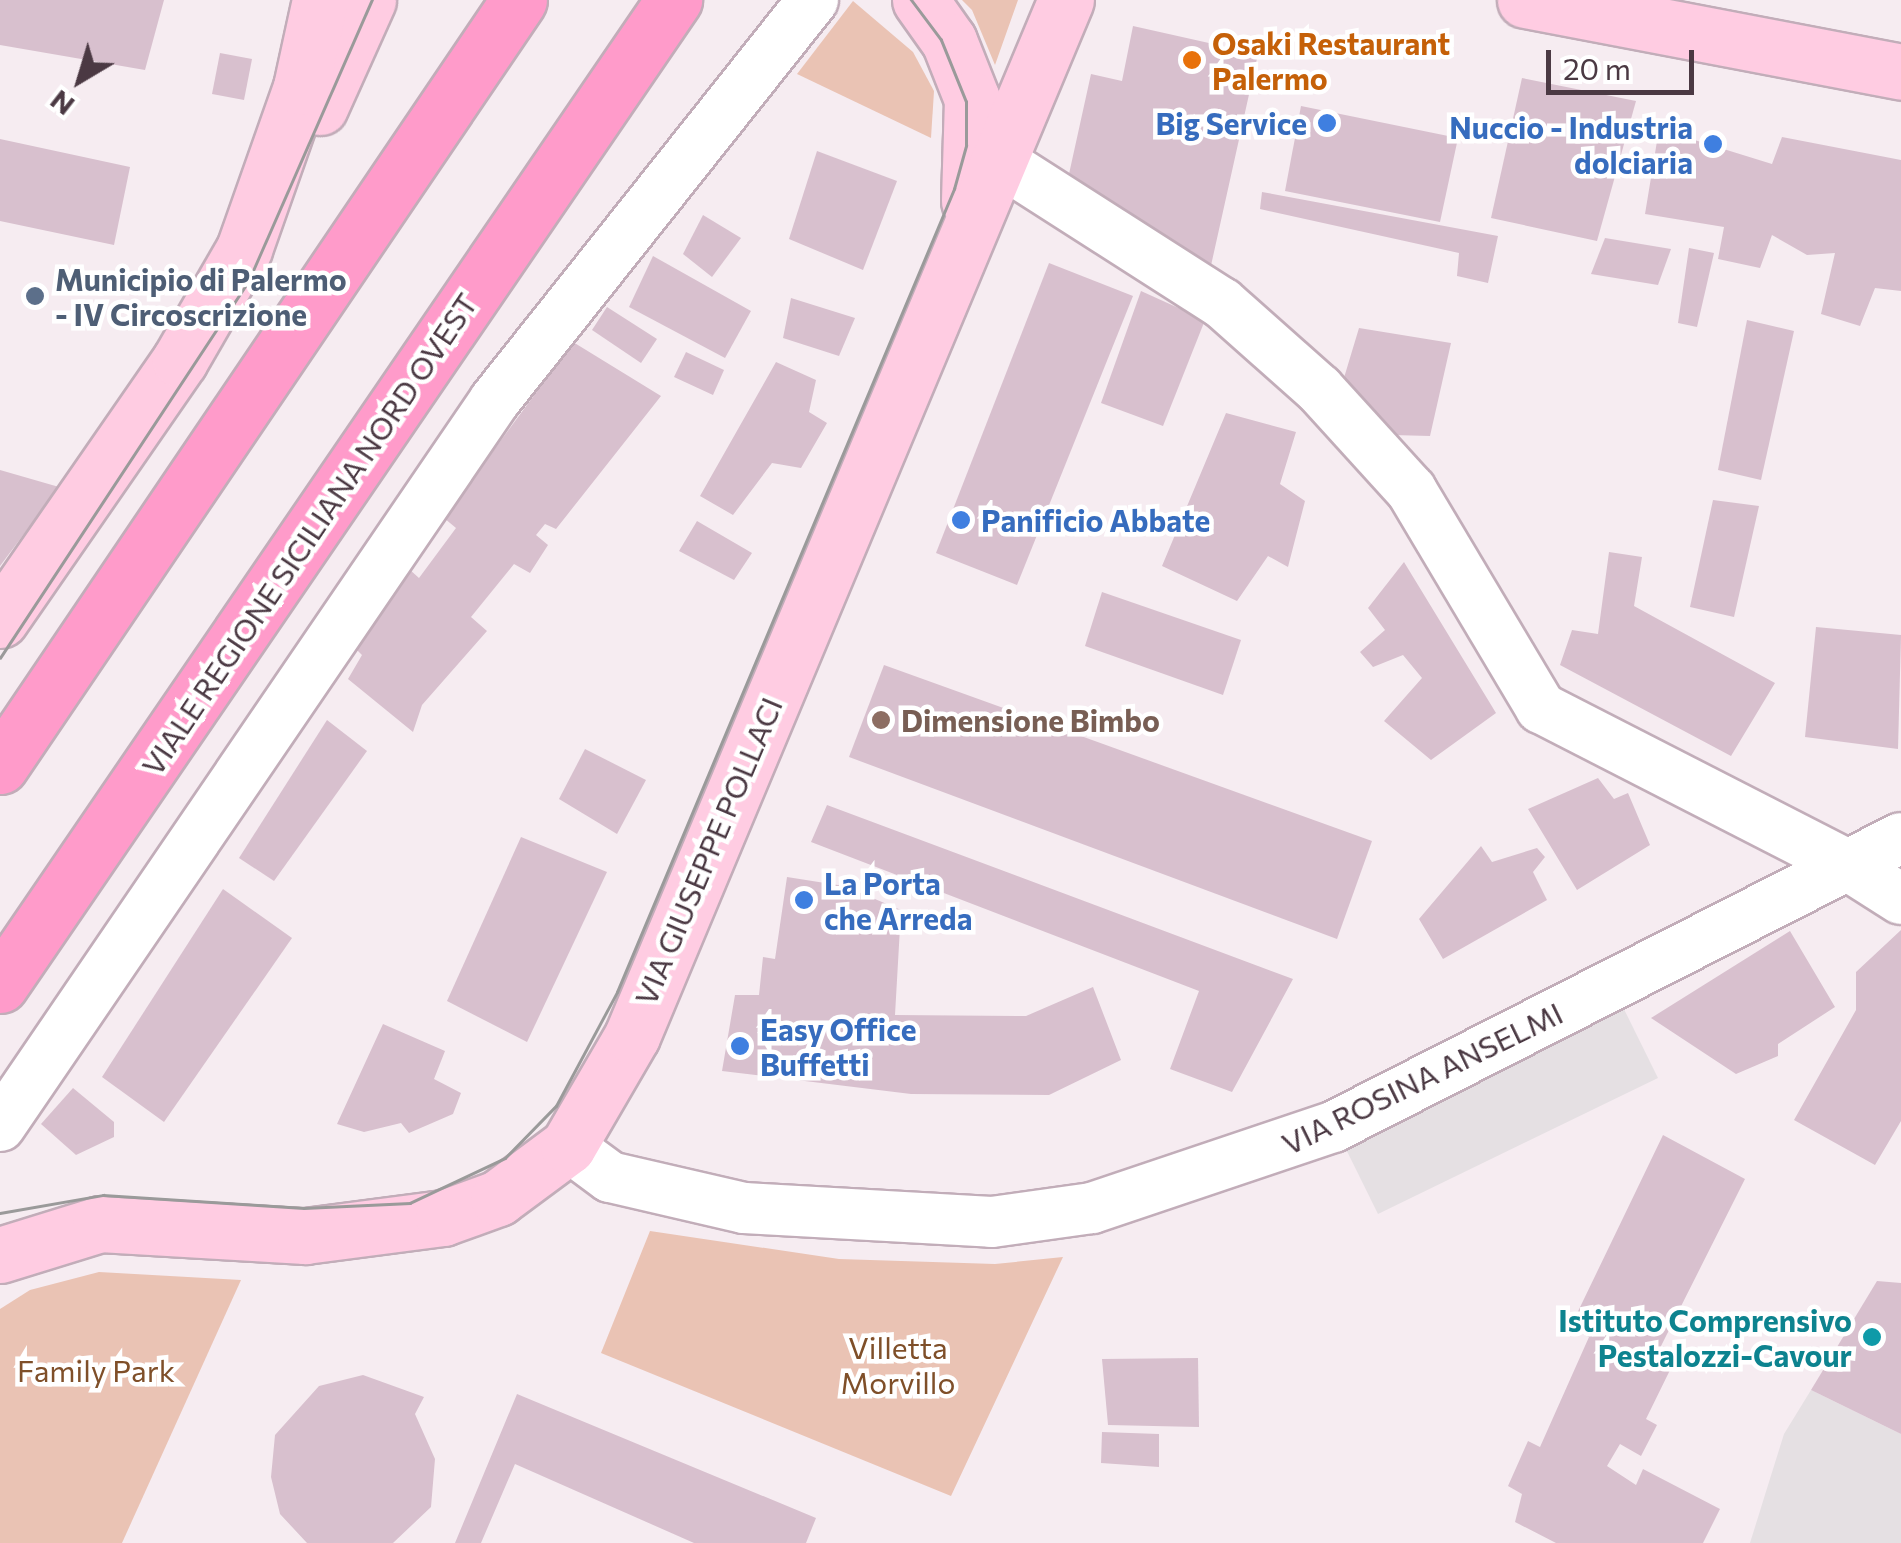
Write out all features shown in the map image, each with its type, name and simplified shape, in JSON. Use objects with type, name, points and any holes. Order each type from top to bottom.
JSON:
[{"type":"main road","points":[[0,766],[520,0]]},
{"type":"main road","points":[[618,83],[674,0]]},
{"type":"main road","points":[[618,83],[688,0]]},
{"type":"main road","name":"VIALE REGIONE SICILIANA NORD OVEST","points":[[0,985],[618,83]]},
{"type":"street","points":[[244,248],[295,106],[320,0]]},
{"type":"street","points":[[0,620],[180,360],[312,124],[368,0]]},
{"type":"street","points":[[0,1126],[494,400],[813,0]]},
{"type":"street","points":[[920,0],[950,41],[972,99],[969,224]]},
{"type":"street","name":"VIA GIUSEPPE POLLACI","points":[[0,1255],[100,1224],[305,1236],[443,1218],[498,1198],[568,1146],[632,1036],[1066,0]]},
{"type":"street","points":[[1525,0],[1901,72]]},
{"type":"street","points":[[1715,0],[1746,44]]},
{"type":"street","points":[[998,160],[1222,303],[1319,389],[1411,490],[1541,708],[1846,864],[1901,899]]},
{"type":"street","name":"VIA ROSINA ANSELMI","points":[[568,1146],[610,1177],[744,1208],[992,1222],[1092,1208],[1333,1127],[1901,838]]},
{"type":"green space","points":[[962,0],[1018,0],[995,65],[972,10]]},
{"type":"green space","points":[[853,1],[913,52],[934,91],[931,138],[797,74]]},
{"type":"green space","name":"Villetta Morvillo","points":[[650,1231],[839,1259],[995,1264],[1063,1257],[951,1496],[601,1353]]},
{"type":"green space","name":"Family Park","points":[[99,1272],[241,1280],[122,1543],[0,1543],[0,1309],[30,1290]]},
{"type":"shaded area","points":[[1616,993],[1658,1078],[1378,1214],[1336,1129]]},
{"type":"shaded area","points":[[1811,1390],[1901,1434],[1901,1543],[1750,1543],[1784,1434]]},
{"type":"building","points":[[0,0],[164,0],[145,70],[0,45]]},
{"type":"building","points":[[1133,26],[1258,54],[1210,270],[1069,174],[1091,74],[1122,81]]},
{"type":"building","points":[[220,53],[252,59],[244,100],[212,94]]},
{"type":"building","points":[[1522,78],[1636,101],[1597,241],[1491,218]]},
{"type":"building","points":[[1301,106],[1458,138],[1440,222],[1285,191]]},
{"type":"building","points":[[1659,129],[1772,164],[1782,137],[1901,160],[1901,291],[1875,288],[1860,326],[1821,314],[1835,253],[1807,255],[1772,235],[1760,268],[1718,259],[1724,227],[1645,214]]},
{"type":"building","points":[[0,139],[130,167],[114,245],[0,221]]},
{"type":"building","points":[[817,151],[897,181],[863,270],[789,239]]},
{"type":"building","points":[[1262,192],[1498,236],[1488,283],[1457,276],[1459,253],[1260,209]]},
{"type":"building","points":[[703,215],[741,238],[712,277],[683,254]]},
{"type":"building","points":[[1605,238],[1671,249],[1658,285],[1591,274]]},
{"type":"building","points":[[1689,248],[1714,253],[1697,327],[1678,323]]},
{"type":"building","points":[[653,256],[751,311],[725,358],[629,307]]},
{"type":"building","points":[[1049,263],[1133,296],[1017,585],[936,553]]},
{"type":"building","points":[[1141,291],[1205,320],[1163,426],[1101,403]]},
{"type":"building","points":[[791,298],[855,318],[839,356],[783,338]]},
{"type":"building","points":[[607,307],[657,339],[641,363],[592,330]]},
{"type":"building","points":[[1747,320],[1794,331],[1761,480],[1718,470]]},
{"type":"building","points":[[1359,328],[1451,343],[1430,436],[1392,435],[1361,395],[1340,391]]},
{"type":"building","points":[[573,342],[661,396],[556,529],[545,524],[536,535],[548,545],[530,573],[514,564],[471,617],[487,631],[422,705],[413,732],[348,679],[362,655],[351,644],[409,569],[419,578],[456,528],[444,518]]},
{"type":"building","points":[[686,352],[724,370],[713,395],[674,377]]},
{"type":"building","points":[[776,362],[816,380],[809,412],[827,423],[801,468],[772,463],[733,515],[700,496]]},
{"type":"building","points":[[1226,413],[1296,432],[1280,484],[1305,501],[1288,567],[1268,556],[1237,601],[1162,566]]},
{"type":"building","points":[[0,470],[59,487],[0,566]]},
{"type":"building","points":[[1713,500],[1759,506],[1734,617],[1690,607]]},
{"type":"building","points":[[697,521],[752,553],[734,580],[679,551]]},
{"type":"building","points":[[1609,552],[1642,557],[1634,606],[1775,683],[1731,756],[1560,665],[1572,630],[1598,634]]},
{"type":"building","points":[[1404,562],[1496,713],[1431,760],[1384,721],[1422,678],[1403,655],[1373,667],[1360,652],[1385,630],[1368,608]]},
{"type":"building","points":[[1102,592],[1241,640],[1223,695],[1085,646]]},
{"type":"building","points":[[1816,627],[1901,635],[1898,749],[1805,737]]},
{"type":"building","points":[[884,665],[1372,841],[1337,939],[849,757]]},
{"type":"building","points":[[327,720],[367,751],[274,881],[239,858]]},
{"type":"building","points":[[585,749],[646,780],[617,834],[559,799]]},
{"type":"building","points":[[1598,778],[1614,799],[1628,793],[1650,845],[1577,890],[1528,809]]},
{"type":"building","points":[[827,805],[1293,979],[1232,1092],[1170,1069],[1199,991],[811,842]]},
{"type":"building","points":[[521,837],[607,872],[527,1042],[447,1001]]},
{"type":"building","points":[[1481,846],[1492,862],[1537,848],[1545,857],[1533,872],[1547,900],[1443,959],[1419,919]]},
{"type":"building","points":[[787,877],[844,886],[901,910],[895,1015],[1026,1016],[1093,987],[1121,1060],[1049,1095],[911,1094],[722,1071],[735,995],[759,995],[763,957],[775,959]]},
{"type":"building","points":[[223,889],[292,938],[164,1122],[102,1077]]},
{"type":"building","points":[[1901,930],[1901,1121],[1875,1165],[1794,1120],[1856,1010],[1856,972]]},
{"type":"building","points":[[1790,931],[1835,1007],[1778,1044],[1778,1056],[1736,1074],[1651,1018]]},
{"type":"building","points":[[383,1024],[445,1051],[434,1079],[461,1093],[453,1114],[409,1133],[401,1123],[364,1132],[337,1124]]},
{"type":"building","points":[[73,1088],[114,1122],[114,1137],[76,1155],[41,1124]]},
{"type":"building","points":[[1663,1135],[1745,1179],[1655,1358],[1671,1368],[1646,1419],[1657,1425],[1641,1456],[1620,1444],[1607,1466],[1636,1485],[1643,1469],[1720,1509],[1703,1543],[1556,1543],[1515,1522],[1522,1494],[1508,1486],[1528,1441],[1540,1447],[1589,1337],[1570,1328]]},
{"type":"building","name":"Istituto Comprensivo Pestalozzi-Cavour","points":[[1877,1281],[1901,1283],[1901,1434],[1811,1390]]},
{"type":"building","points":[[1198,1358],[1199,1427],[1108,1425],[1102,1359]]},
{"type":"building","points":[[363,1375],[424,1397],[415,1414],[435,1459],[431,1507],[393,1543],[307,1543],[280,1514],[271,1477],[275,1435],[319,1386]]},
{"type":"building","points":[[517,1394],[816,1518],[806,1543],[694,1543],[515,1464],[481,1543],[455,1543]]},
{"type":"building","points":[[1102,1432],[1159,1434],[1159,1467],[1101,1463]]},
{"type":"tram line","points":[[0,658],[248,282],[372,0]]},
{"type":"tram line","points":[[0,1213],[103,1195],[304,1208],[410,1203],[505,1158],[556,1106],[617,992],[954,189],[966,146],[966,102],[941,40],[911,0]]},
{"type":"place","name":"Osaki Restaurant Palermo","points":[[1192,60]]},
{"type":"place","name":"Big Service","points":[[1327,123]]},
{"type":"place","name":"Nuccio - Industria dolciaria","points":[[1713,144]]},
{"type":"place","name":"Municipio di Palermo - IV Circoscrizione","points":[[35,296]]},
{"type":"place","name":"Panificio Abbate","points":[[961,520]]},
{"type":"place","name":"Dimensione Bimbo","points":[[881,720]]},
{"type":"place","name":"La Porta che Arreda","points":[[804,900]]},
{"type":"place","name":"Easy Office Buffetti","points":[[740,1046]]},
{"type":"place","name":"Istituto Comprensivo Pestalozzi-Cavour","points":[[1872,1337]]}]
